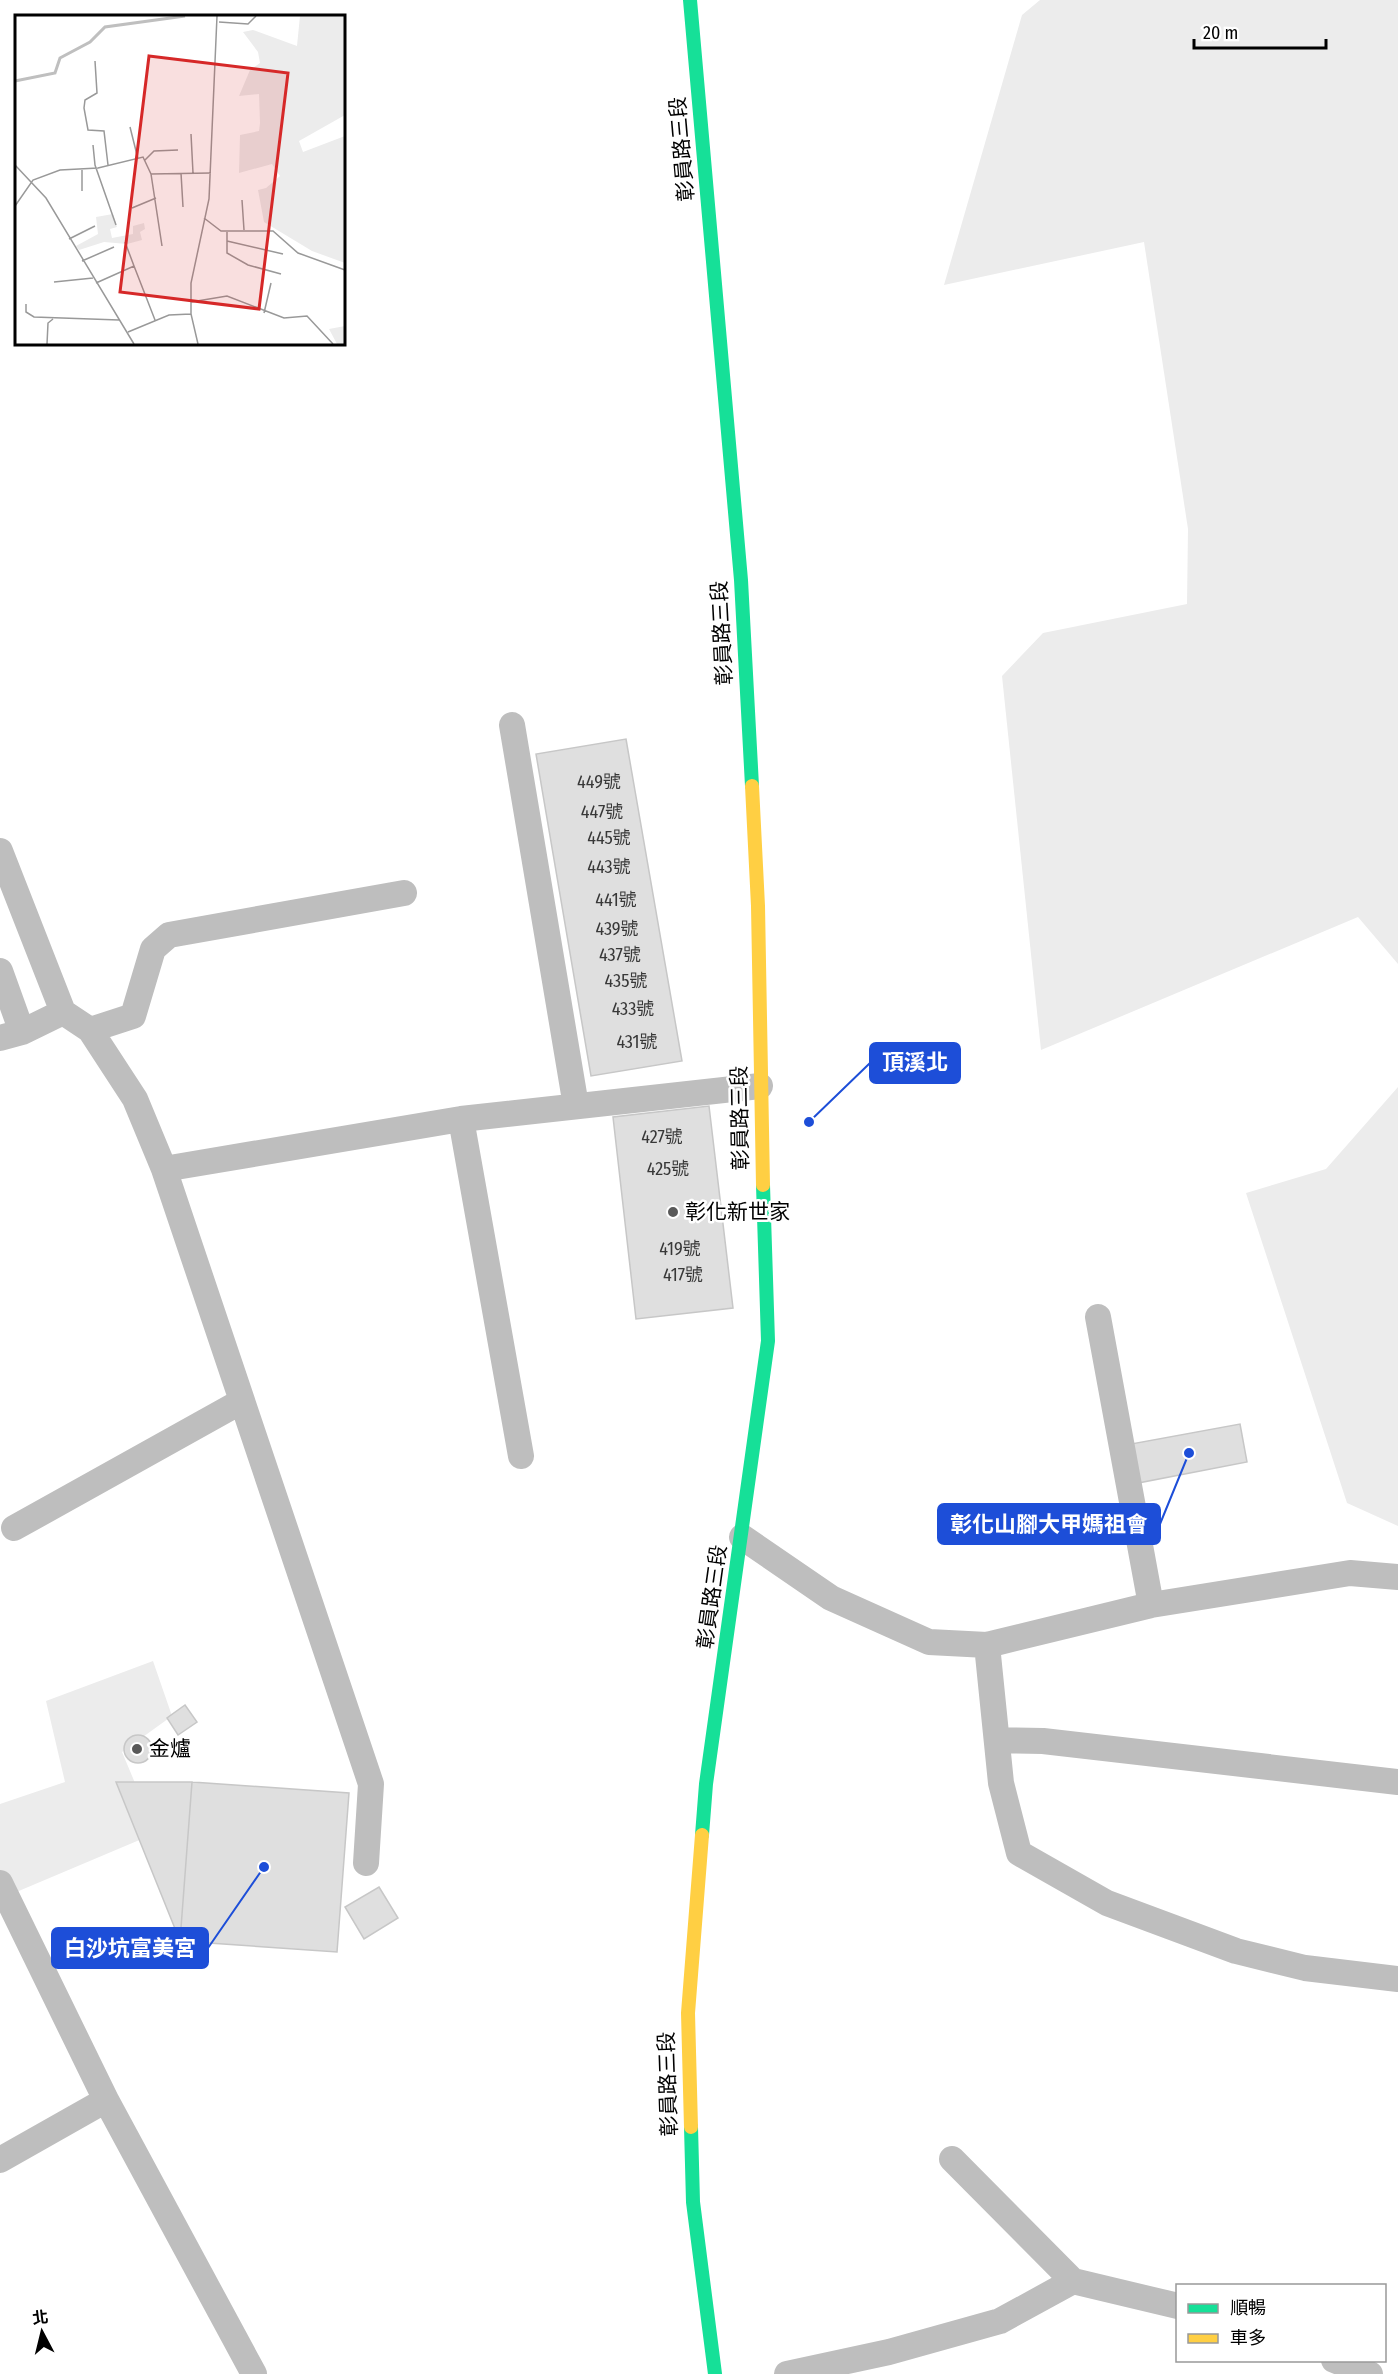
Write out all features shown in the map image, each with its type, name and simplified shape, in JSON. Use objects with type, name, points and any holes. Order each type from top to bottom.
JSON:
[{"type":"main road","name":"彰員路三段","points":[[690,0],[741,580],[758,906],[760,1086],[768,1341],[706,1784],[688,2013],[693,2202],[715,2374]]},
{"type":"lane","points":[[512,725],[576,1106]]},
{"type":"lane","points":[[0,851],[63,1012],[90,1030],[135,1099],[164,1169],[371,1784],[366,1863]]},
{"type":"lane","points":[[90,1030],[133,1016],[153,949],[169,935],[404,893]]},
{"type":"lane","points":[[0,971],[11,1035],[63,1012]]},
{"type":"lane","points":[[164,1169],[461,1119],[760,1086]]},
{"type":"lane","points":[[461,1119],[521,1456]]},
{"type":"lane","points":[[1098,1317],[1151,1605]]},
{"type":"lane","points":[[14,1528],[242,1401]]},
{"type":"lane","points":[[742,1537],[831,1598],[928,1642],[987,1645],[1151,1605],[1350,1573],[1398,1577]]},
{"type":"lane","points":[[987,1645],[1001,1783],[1019,1852],[1107,1904],[1236,1951],[1305,1968],[1398,1979]]},
{"type":"lane","points":[[997,1740],[1043,1741],[1398,1782]]},
{"type":"lane","points":[[0,1883],[105,2100],[254,2374]]},
{"type":"lane","points":[[0,2160],[105,2100]]},
{"type":"lane","points":[[952,2159],[1072,2281],[1176,2306]]},
{"type":"lane","points":[[787,2374],[889,2352],[1000,2321],[1072,2281]]},
{"type":"lane","points":[[1337,2362],[1370,2374]]},
{"type":"shaded area","points":[[1040,0],[1398,0],[1398,964],[1358,917],[1041,1050],[1002,676],[1043,633],[1187,604],[1188,529],[1144,242],[944,285],[1022,15]]},
{"type":"shaded area","points":[[1398,1087],[1398,1526],[1347,1503],[1246,1193],[1326,1169]]},
{"type":"shaded area","points":[[153,1661],[172,1716],[122,1752],[156,1833],[14,1893],[0,1891],[0,1804],[65,1782],[46,1701]]},
{"type":"building","points":[[626,739],[682,1061],[591,1076],[536,754]]},
{"type":"building","name":"彰化新世家","points":[[709,1106],[733,1308],[636,1319],[613,1117]]},
{"type":"building","points":[[1240,1424],[1247,1462],[1138,1483],[1131,1444]]},
{"type":"building","points":[[185,1705],[197,1722],[178,1735],[167,1718]]},
{"type":"building","name":"金爐","points":[[138,1735],[148,1739],[152,1749],[148,1759],[138,1763],[128,1759],[124,1749],[128,1739]]},
{"type":"building","points":[[116,1782],[192,1782],[180,1941]]},
{"type":"building","points":[[192,1782],[349,1793],[337,1952],[180,1941]]},
{"type":"building","points":[[379,1887],[398,1918],[364,1939],[345,1907]]},
{"type":"traffic: fast","points":[[690,0],[741,580],[752,786]]},
{"type":"traffic: fast","points":[[702,1835],[706,1784],[768,1341],[763,1185]]},
{"type":"traffic: fast","points":[[691,2127],[693,2202],[715,2374]]},
{"type":"traffic: slow","points":[[752,786],[758,906],[763,1185]]},
{"type":"traffic: slow","points":[[691,2127],[688,2013],[702,1835]]},
{"type":"place","name":"頂溪北","points":[[809,1122]]},
{"type":"place","name":"彰化新世家","points":[[673,1212]]},
{"type":"place","name":"彰化山腳大甲媽祖會","points":[[1189,1453]]},
{"type":"place","name":"金爐","points":[[137,1749]]},
{"type":"place","name":"白沙坑富美宮","points":[[264,1867]]}]
